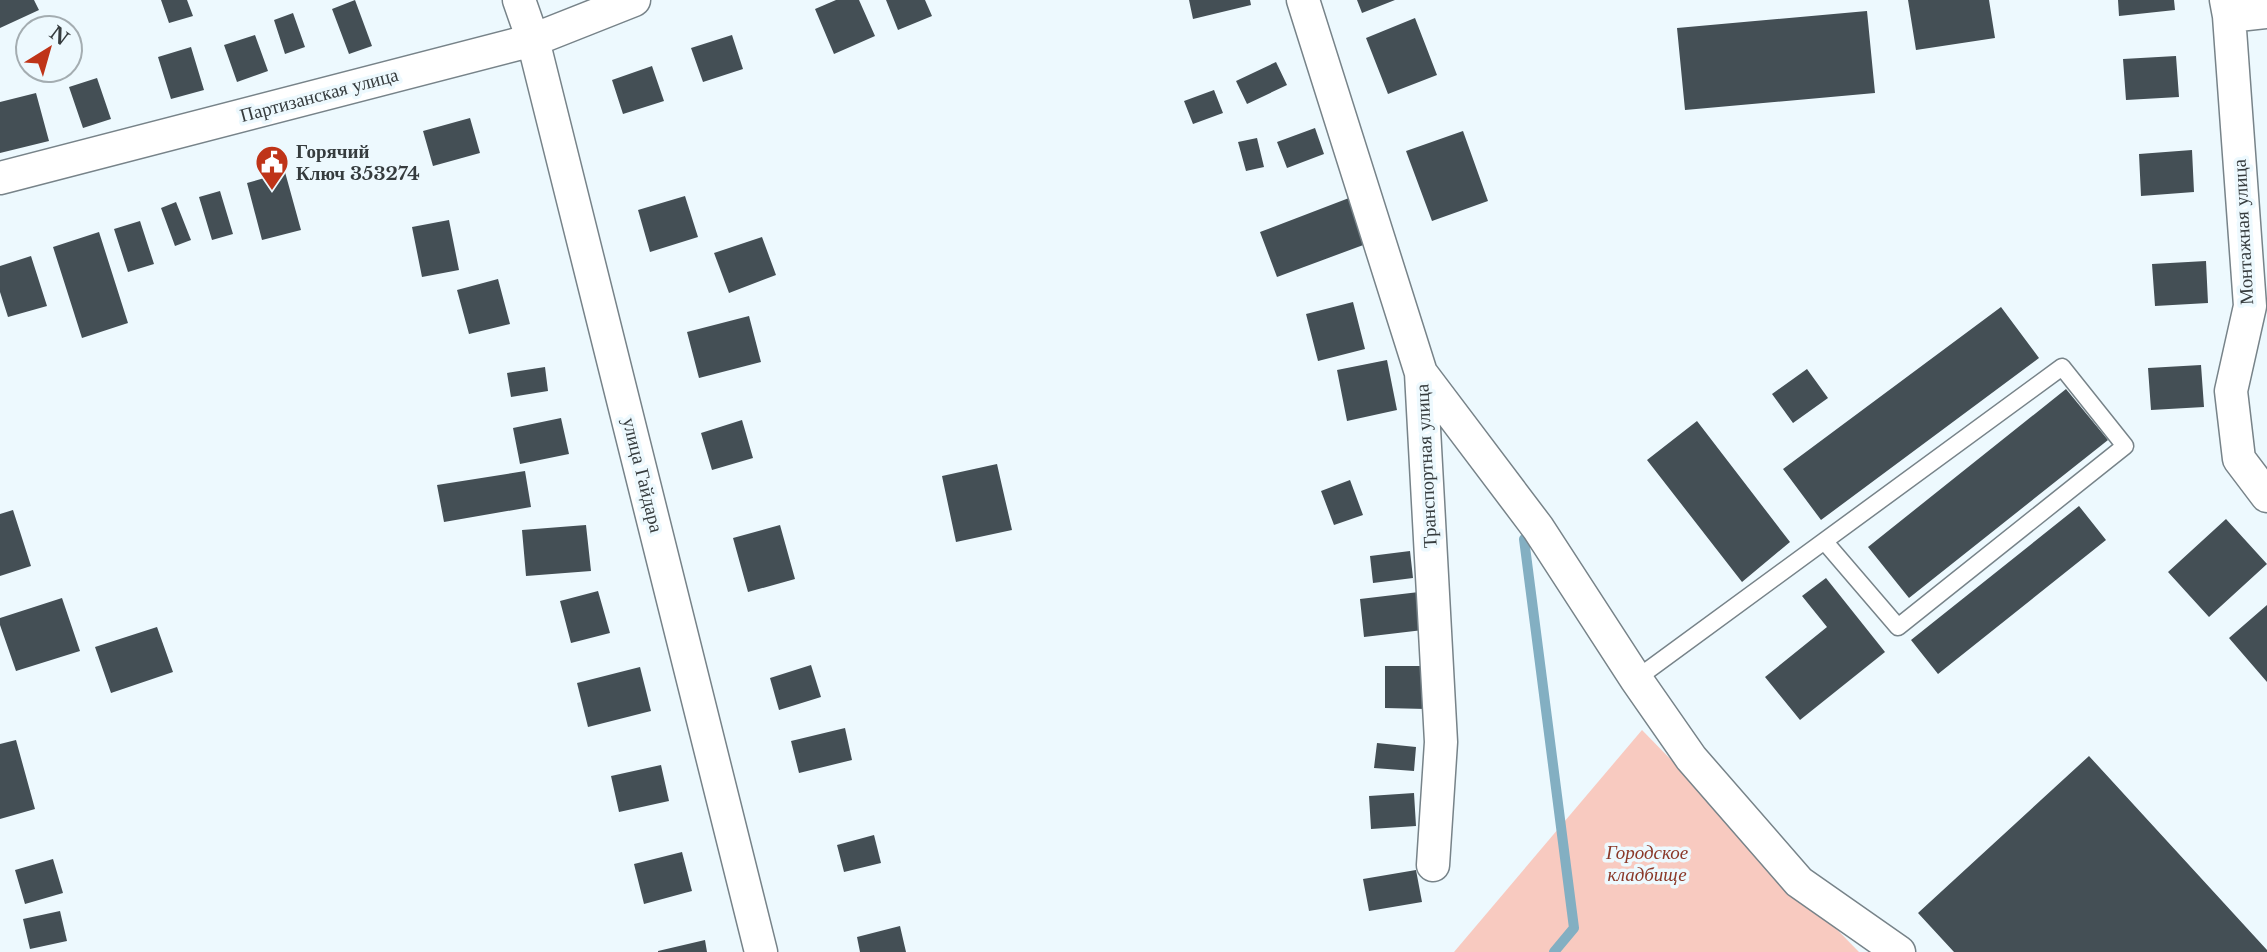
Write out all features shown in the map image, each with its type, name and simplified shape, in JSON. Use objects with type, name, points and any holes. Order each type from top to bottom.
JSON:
[{"type":"street","name":"улица Гайдара","points":[[519,0],[533,40],[761,952]]},
{"type":"street","name":"Партизанская улица","points":[[0,178],[533,40],[634,0]]},
{"type":"street","name":"Транспортная улица","points":[[1303,0],[1421,373],[1441,742],[1433,865]]},
{"type":"street","points":[[2227,8],[2267,12]]},
{"type":"street","name":"Монтажная улица","points":[[2227,8],[2250,306],[2231,391],[2239,458],[2267,496]]},
{"type":"street","points":[[1421,373],[1538,528],[1691,758],[1799,882],[1899,952]]},
{"type":"lane","points":[[1636,679],[2062,367],[2125,446],[1898,627],[1825,542]]},
{"type":"green space","name":"Городское кладбище","points":[[1642,730],[1859,952],[1454,952]]},
{"type":"building","points":[[0,0],[34,0],[39,10],[30,14],[14,14],[14,22],[0,28]]},
{"type":"building","points":[[161,0],[187,0],[193,16],[169,23]]},
{"type":"building","points":[[355,0],[372,46],[349,54],[332,9]]},
{"type":"building","points":[[836,0],[859,0],[875,36],[834,54],[815,9]]},
{"type":"building","points":[[886,0],[925,0],[932,16],[898,30]]},
{"type":"building","points":[[1189,0],[1250,0],[1251,5],[1193,19]]},
{"type":"building","points":[[1357,0],[1395,0],[1362,13]]},
{"type":"building","points":[[1908,0],[1989,0],[1995,38],[1916,50]]},
{"type":"building","points":[[2118,0],[2174,0],[2175,10],[2119,16]]},
{"type":"building","points":[[1867,11],[1875,93],[1685,110],[1677,28]]},
{"type":"building","points":[[293,13],[305,47],[285,54],[274,20]]},
{"type":"building","points":[[1415,18],[1437,75],[1388,94],[1366,38]]},
{"type":"building","points":[[255,35],[268,71],[237,82],[224,45]]},
{"type":"building","points":[[732,35],[743,69],[703,82],[691,48]]},
{"type":"building","points":[[191,47],[204,90],[171,99],[158,57]]},
{"type":"building","points":[[2176,56],[2179,97],[2126,100],[2123,59]]},
{"type":"building","points":[[1276,62],[1287,85],[1247,104],[1236,81]]},
{"type":"building","points":[[652,66],[664,101],[623,114],[612,80]]},
{"type":"building","points":[[97,78],[111,119],[83,128],[69,87]]},
{"type":"building","points":[[1214,90],[1223,113],[1193,124],[1184,101]]},
{"type":"building","points":[[36,93],[49,141],[0,153],[0,102]]},
{"type":"building","points":[[470,118],[480,153],[433,166],[423,131]]},
{"type":"building","points":[[1315,128],[1324,154],[1287,168],[1277,142]]},
{"type":"building","points":[[1463,131],[1488,201],[1432,221],[1406,151]]},
{"type":"building","points":[[1257,138],[1264,167],[1246,171],[1238,142]]},
{"type":"building","points":[[2192,150],[2194,192],[2141,196],[2139,154]]},
{"type":"building","points":[[285,172],[301,230],[262,240],[247,183]]},
{"type":"building","points":[[220,191],[233,234],[212,240],[199,197]]},
{"type":"building","points":[[685,196],[698,237],[650,252],[638,210]]},
{"type":"building","points":[[1349,198],[1366,244],[1277,277],[1260,232]]},
{"type":"building","points":[[176,202],[191,240],[175,246],[161,208]]},
{"type":"building","points":[[449,220],[459,270],[422,277],[412,227]]},
{"type":"building","points":[[140,221],[154,264],[128,272],[114,229]]},
{"type":"building","points":[[99,232],[128,323],[82,338],[53,247]]},
{"type":"building","points":[[762,237],[776,275],[729,293],[714,253]]},
{"type":"building","points":[[31,256],[47,306],[8,317],[0,292],[0,266]]},
{"type":"building","points":[[2206,261],[2208,303],[2155,306],[2152,264]]},
{"type":"building","points":[[498,279],[510,324],[469,334],[457,290]]},
{"type":"building","points":[[1353,302],[1365,349],[1318,361],[1306,314]]},
{"type":"building","points":[[2001,307],[2039,358],[1821,520],[1783,469]]},
{"type":"building","points":[[749,316],[761,362],[699,378],[687,332]]},
{"type":"building","points":[[1387,360],[1397,410],[1347,421],[1337,370]]},
{"type":"building","points":[[2201,365],[2204,407],[2151,410],[2148,368]]},
{"type":"building","points":[[545,367],[548,391],[511,397],[507,373]]},
{"type":"building","points":[[1807,369],[1828,398],[1793,423],[1772,394]]},
{"type":"building","points":[[2066,389],[2108,440],[1909,598],[1868,547]]},
{"type":"building","points":[[561,418],[569,454],[520,464],[513,428]]},
{"type":"building","points":[[742,420],[753,458],[712,470],[701,433]]},
{"type":"building","points":[[1697,421],[1790,542],[1742,582],[1647,460]]},
{"type":"building","points":[[997,464],[1012,530],[956,542],[942,476]]},
{"type":"building","points":[[525,471],[531,507],[444,522],[437,485]]},
{"type":"building","points":[[1350,480],[1363,515],[1334,525],[1321,491]]},
{"type":"building","points":[[2079,506],[2106,540],[1938,674],[1911,640]]},
{"type":"building","points":[[13,510],[31,566],[0,576],[0,514]]},
{"type":"building","points":[[2226,519],[2267,564],[2209,617],[2168,572]]},
{"type":"building","points":[[586,525],[591,571],[526,576],[522,530]]},
{"type":"building","points":[[780,525],[795,579],[748,592],[733,538]]},
{"type":"building","points":[[1410,551],[1413,578],[1373,583],[1370,556]]},
{"type":"building","points":[[1826,578],[1885,652],[1800,720],[1765,677],[1827,627],[1802,596]]},
{"type":"building","points":[[598,591],[610,633],[571,643],[560,601]]},
{"type":"building","points":[[1419,592],[1423,630],[1364,637],[1360,599]]},
{"type":"building","points":[[62,598],[80,651],[16,671],[0,618]]},
{"type":"building","points":[[2267,605],[2267,682],[2229,638]]},
{"type":"building","points":[[157,627],[173,672],[111,693],[95,647]]},
{"type":"building","points":[[811,665],[821,697],[779,710],[770,678]]},
{"type":"building","points":[[1385,666],[1427,666],[1426,709],[1385,708]]},
{"type":"building","points":[[640,667],[651,711],[588,727],[577,683]]},
{"type":"building","points":[[845,728],[852,760],[799,773],[791,741]]},
{"type":"building","points":[[16,740],[35,809],[0,819],[0,744]]},
{"type":"building","points":[[1377,743],[1416,747],[1414,771],[1374,768]]},
{"type":"building","points":[[2089,756],[2267,952],[1954,952],[1918,913]]},
{"type":"building","points":[[661,765],[669,801],[619,812],[611,776]]},
{"type":"building","points":[[1414,793],[1416,826],[1371,829],[1369,796]]},
{"type":"building","points":[[874,835],[881,863],[844,872],[837,845]]},
{"type":"building","points":[[682,852],[692,891],[644,904],[634,864]]},
{"type":"building","points":[[53,859],[63,893],[25,904],[15,870]]},
{"type":"building","points":[[1416,870],[1422,902],[1369,911],[1363,879]]},
{"type":"building","points":[[60,911],[67,941],[30,949],[23,919]]},
{"type":"building","points":[[900,926],[906,952],[860,952],[857,937]]},
{"type":"building","points":[[705,940],[707,952],[658,952],[658,951]]},
{"type":"waterway","points":[[1524,539],[1574,928],[1554,952]]},
{"type":"place","name":"Горячий Ключ 353274","points":[[272,192]]}]
